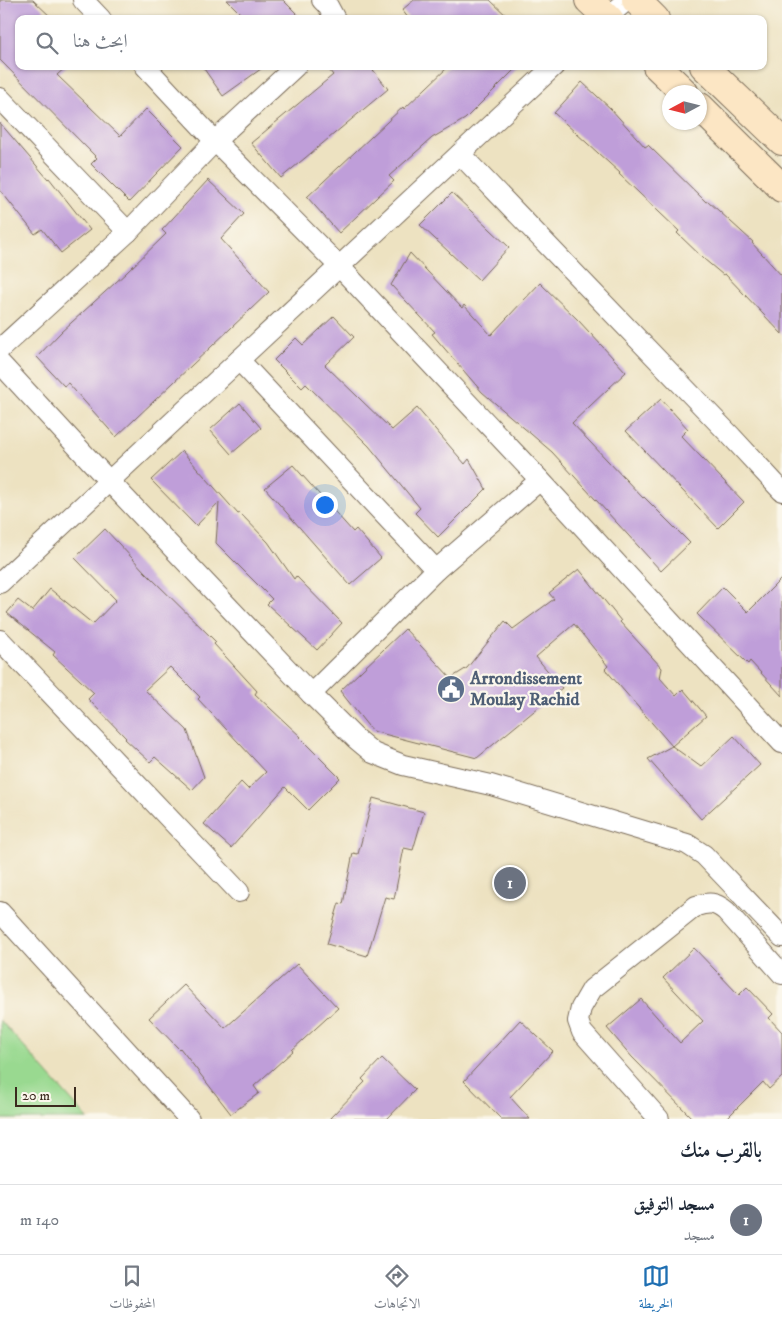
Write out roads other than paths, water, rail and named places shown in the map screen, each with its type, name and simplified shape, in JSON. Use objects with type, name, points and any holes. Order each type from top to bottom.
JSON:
[{"type":"main road","points":[[636,0],[651,15]]},
{"type":"main road","points":[[661,70],[677,85]]},
{"type":"main road","points":[[708,70],[782,141]]},
{"type":"main road","points":[[707,114],[782,188]]},
{"type":"street","points":[[83,0],[97,15]]},
{"type":"street","points":[[322,0],[332,15]]},
{"type":"street","points":[[149,70],[215,141],[339,266],[540,480],[782,743]]},
{"type":"street","points":[[0,349],[128,232],[215,141],[292,70]]},
{"type":"street","points":[[0,583],[550,70]]},
{"type":"street","points":[[0,98],[128,232]]},
{"type":"street","points":[[460,154],[724,428],[782,491]]},
{"type":"street","points":[[239,360],[436,570]]},
{"type":"street","points":[[0,363],[311,694],[354,738],[374,753],[403,765],[491,785],[687,844],[704,855],[782,937]]},
{"type":"street","points":[[311,694],[436,570],[540,480]]},
{"type":"street","points":[[0,640],[239,892]]},
{"type":"street","points":[[658,1119],[582,1032],[578,1021],[580,1008],[592,989],[696,906],[708,902],[717,904],[726,911],[782,974]]},
{"type":"street","points":[[0,912],[189,1119]]},
{"type":"place","name":"Arrondissement Moulay Rachid","points":[[451,689]]},
{"type":"place","name":"مسجد التوفيق","points":[[510,883]]}]
